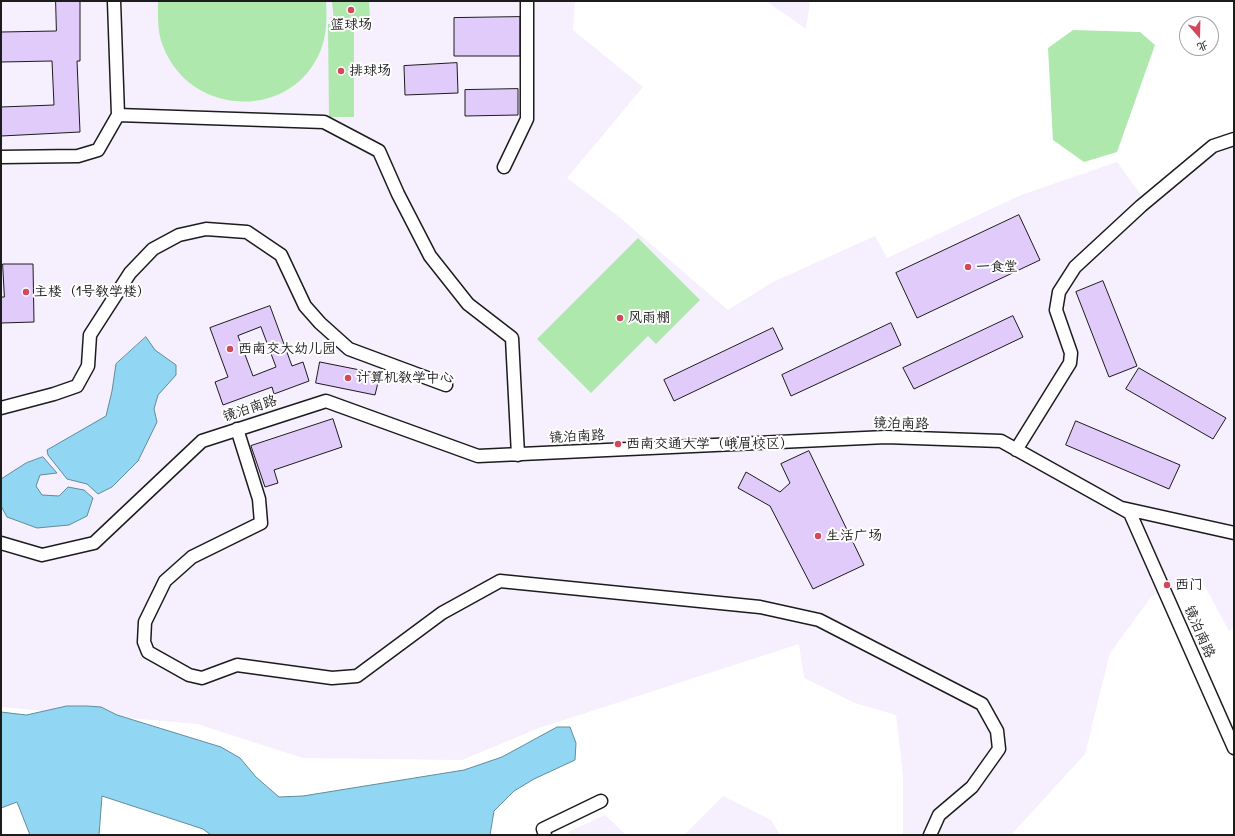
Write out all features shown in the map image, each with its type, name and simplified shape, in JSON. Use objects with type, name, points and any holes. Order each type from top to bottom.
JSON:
[{"type":"street","points":[[1,157],[78,156],[98,150],[118,115],[114,1]]},
{"type":"street","points":[[504,167],[527,119],[527,1]]},
{"type":"street","points":[[118,115],[324,122],[379,151],[398,194],[430,256],[468,304],[512,338],[518,454]]},
{"type":"street","points":[[1016,450],[1070,363],[1071,353],[1056,310],[1059,292],[1075,267],[1141,206],[1213,146],[1234,138]]},
{"type":"street","points":[[1,408],[54,394],[77,386],[88,366],[90,335],[130,273],[153,249],[180,235],[206,229],[247,232],[281,255],[305,306],[320,323],[349,348],[446,386]]},
{"type":"street","name":"镜泊南路","points":[[1,543],[42,555],[94,544],[202,441],[326,401],[478,456],[886,437],[1001,442],[1130,513],[1234,748]]},
{"type":"street","points":[[237,429],[259,499],[261,523],[192,557],[165,581],[145,622],[144,642],[148,652],[189,675],[202,678],[237,665],[332,678],[356,676],[442,613],[500,581],[760,607],[819,620],[982,704],[997,731],[999,749],[972,787],[939,815],[930,835]]},
{"type":"street","points":[[1121,508],[1234,533]]},
{"type":"street","points":[[545,835],[543,829],[601,801]]},
{"type":"shaded area","name":"西南交通大学（峨眉校区）","points":[[1,1],[575,1],[573,30],[643,87],[567,178],[618,216],[728,310],[773,282],[875,236],[887,258],[1021,195],[1117,162],[1142,196],[1213,138],[1234,132],[1234,628],[1229,631],[1201,579],[1152,596],[1110,653],[1085,754],[1011,835],[903,835],[903,776],[896,715],[855,703],[804,678],[799,644],[539,728],[462,760],[303,758],[197,724],[1,707]]},
{"type":"shaded area","points":[[766,1],[810,1],[806,29]]},
{"type":"shaded area","points":[[723,796],[771,820],[780,835],[684,835]]},
{"type":"shaded area","points":[[605,815],[626,835],[570,835],[568,832]]},
{"type":"green space","points":[[158,1],[326,1],[324,39],[320,52],[306,75],[286,90],[264,99],[240,102],[216,97],[194,86],[176,69],[161,41],[158,24]]},
{"type":"green space","name":"篮球场","points":[[332,1],[369,1],[370,19],[334,21]]},
{"type":"green space","name":"排球场","points":[[328,24],[354,24],[354,117],[329,117]]},
{"type":"green space","points":[[1073,30],[1140,32],[1155,45],[1117,152],[1084,162],[1053,140],[1048,48]]},
{"type":"green space","name":"风雨棚","points":[[638,238],[700,300],[656,344],[648,336],[591,393],[537,339]]},
{"type":"water","points":[[146,337],[155,350],[176,365],[176,375],[158,395],[154,409],[157,422],[138,461],[112,487],[98,494],[87,484],[67,479],[48,455],[47,450],[106,416],[116,364]]},
{"type":"water","points":[[43,457],[57,473],[40,475],[36,486],[42,495],[59,496],[68,487],[84,490],[93,498],[87,516],[69,525],[37,528],[7,517],[1,506],[1,479],[26,463]]},
{"type":"water","points":[[67,706],[101,707],[117,715],[221,747],[240,758],[256,777],[279,797],[303,796],[464,770],[502,757],[557,727],[570,727],[576,743],[575,760],[534,779],[514,791],[494,811],[490,835],[211,835],[203,829],[102,796],[99,835],[30,835],[17,802],[1,808],[1,712],[26,715]]},
{"type":"building","points":[[56,1],[80,1],[80,61],[77,61],[80,132],[1,136],[1,107],[54,105],[52,61],[1,62],[1,32],[56,31]]},
{"type":"building","points":[[520,17],[520,56],[454,56],[454,18]]},
{"type":"building","points":[[457,63],[458,93],[405,95],[404,66]]},
{"type":"building","points":[[518,89],[518,115],[465,116],[465,90]]},
{"type":"building","name":"一食堂","points":[[1019,215],[1040,260],[917,318],[896,273]]},
{"type":"building","name":"主楼（1号教学楼）","points":[[3,264],[33,264],[34,322],[1,323],[1,297],[4,297]]},
{"type":"building","points":[[1103,281],[1137,366],[1109,377],[1076,292]]},
{"type":"building","name":"西南交大幼儿园","points":[[270,306],[292,366],[303,362],[309,381],[274,394],[272,387],[223,405],[215,382],[228,377],[210,328]],"holes":[[[261,327],[276,367],[253,376],[238,336]]]},
{"type":"building","points":[[1013,316],[1023,337],[914,389],[903,368]]},
{"type":"building","points":[[891,323],[901,345],[791,396],[782,375]]},
{"type":"building","points":[[773,328],[783,349],[674,401],[664,380]]},
{"type":"building","name":"计算机教学中心","points":[[320,362],[380,374],[375,395],[316,383]]},
{"type":"building","points":[[1139,368],[1226,418],[1213,439],[1126,389]]},
{"type":"building","points":[[333,419],[342,447],[274,470],[278,483],[265,487],[251,446]]},
{"type":"building","points":[[1076,421],[1180,465],[1169,489],[1066,445]]},
{"type":"building","name":"生活广场","points":[[809,451],[864,565],[813,589],[770,506],[738,488],[746,472],[780,492],[790,483],[781,464]]},
{"type":"place","name":"篮球场","points":[[351,10]]},
{"type":"place","name":"排球场","points":[[341,71]]},
{"type":"place","name":"一食堂","points":[[968,267]]},
{"type":"place","name":"主楼（1号教学楼）","points":[[26,292]]},
{"type":"place","name":"风雨棚","points":[[620,318]]},
{"type":"place","name":"西南交大幼儿园","points":[[230,349]]},
{"type":"place","name":"计算机教学中心","points":[[348,378]]},
{"type":"place","name":"西南交通大学（峨眉校区）","points":[[618,444]]},
{"type":"place","name":"生活广场","points":[[818,536]]},
{"type":"place","name":"西门","points":[[1167,585]]}]
